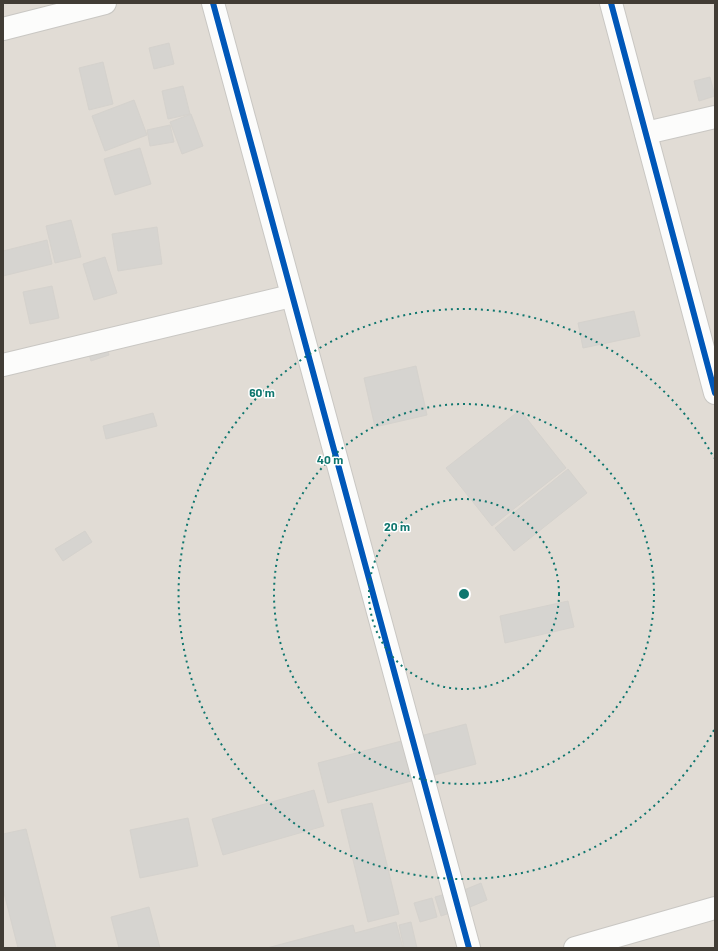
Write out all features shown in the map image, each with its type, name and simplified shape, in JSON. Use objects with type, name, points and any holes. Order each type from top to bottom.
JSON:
[{"type":"street","points":[[3,29],[104,3]]},
{"type":"street","points":[[213,3],[291,296],[469,948]]},
{"type":"street","points":[[611,3],[715,393]]},
{"type":"street","points":[[646,133],[715,117]]},
{"type":"street","points":[[3,365],[291,296]]},
{"type":"street","points":[[575,948],[715,908]]},
{"type":"shaded area","points":[[3,3],[715,3],[715,948],[3,948]]},
{"type":"building","points":[[169,43],[174,64],[154,69],[149,48]]},
{"type":"building","points":[[103,62],[113,104],[89,110],[79,68]]},
{"type":"building","points":[[710,77],[715,96],[699,101],[694,81]]},
{"type":"building","points":[[183,86],[190,114],[168,119],[162,91]]},
{"type":"building","points":[[134,100],[147,135],[105,151],[92,116]]},
{"type":"building","points":[[191,114],[203,146],[182,154],[170,122]]},
{"type":"building","points":[[170,125],[174,142],[150,146],[147,130]]},
{"type":"building","points":[[140,148],[151,184],[115,195],[104,159]]},
{"type":"building","points":[[71,220],[81,257],[55,263],[46,226]]},
{"type":"building","points":[[157,227],[162,264],[118,271],[112,234]]},
{"type":"building","points":[[47,240],[52,264],[3,276],[3,251]]},
{"type":"building","points":[[105,257],[117,293],[94,300],[83,264]]},
{"type":"building","points":[[52,286],[59,318],[30,324],[23,292]]},
{"type":"building","points":[[634,311],[640,336],[583,348],[578,323]]},
{"type":"building","points":[[103,335],[109,355],[91,361],[85,340]]},
{"type":"building","points":[[416,366],[427,415],[375,427],[364,378]]},
{"type":"building","points":[[520,410],[566,468],[492,526],[446,468]]},
{"type":"building","points":[[153,413],[157,426],[106,439],[103,426]]},
{"type":"building","points":[[568,469],[587,493],[514,551],[495,528]]},
{"type":"building","points":[[85,531],[92,542],[63,561],[55,549]]},
{"type":"building","points":[[568,601],[574,627],[505,643],[500,616]]},
{"type":"building","points":[[466,724],[476,764],[328,803],[318,763]]},
{"type":"building","points":[[314,790],[324,826],[223,855],[212,819]]},
{"type":"building","points":[[372,803],[399,914],[368,922],[341,810]]},
{"type":"building","points":[[188,818],[198,866],[140,878],[130,830]]},
{"type":"building","points":[[26,829],[56,948],[18,948],[3,889],[3,834]]},
{"type":"building","points":[[481,883],[487,900],[470,907],[464,890]]},
{"type":"building","points":[[456,891],[462,909],[441,916],[435,897]]},
{"type":"building","points":[[432,898],[437,917],[420,922],[414,903]]},
{"type":"building","points":[[149,907],[160,948],[119,948],[111,917]]},
{"type":"building","points":[[396,922],[403,948],[267,948],[353,925],[355,933]]},
{"type":"building","points":[[411,922],[417,948],[404,948],[399,925]]},
{"type":"cycle path","points":[[213,3],[469,948]]},
{"type":"cycle path","points":[[611,3],[715,393]]}]
